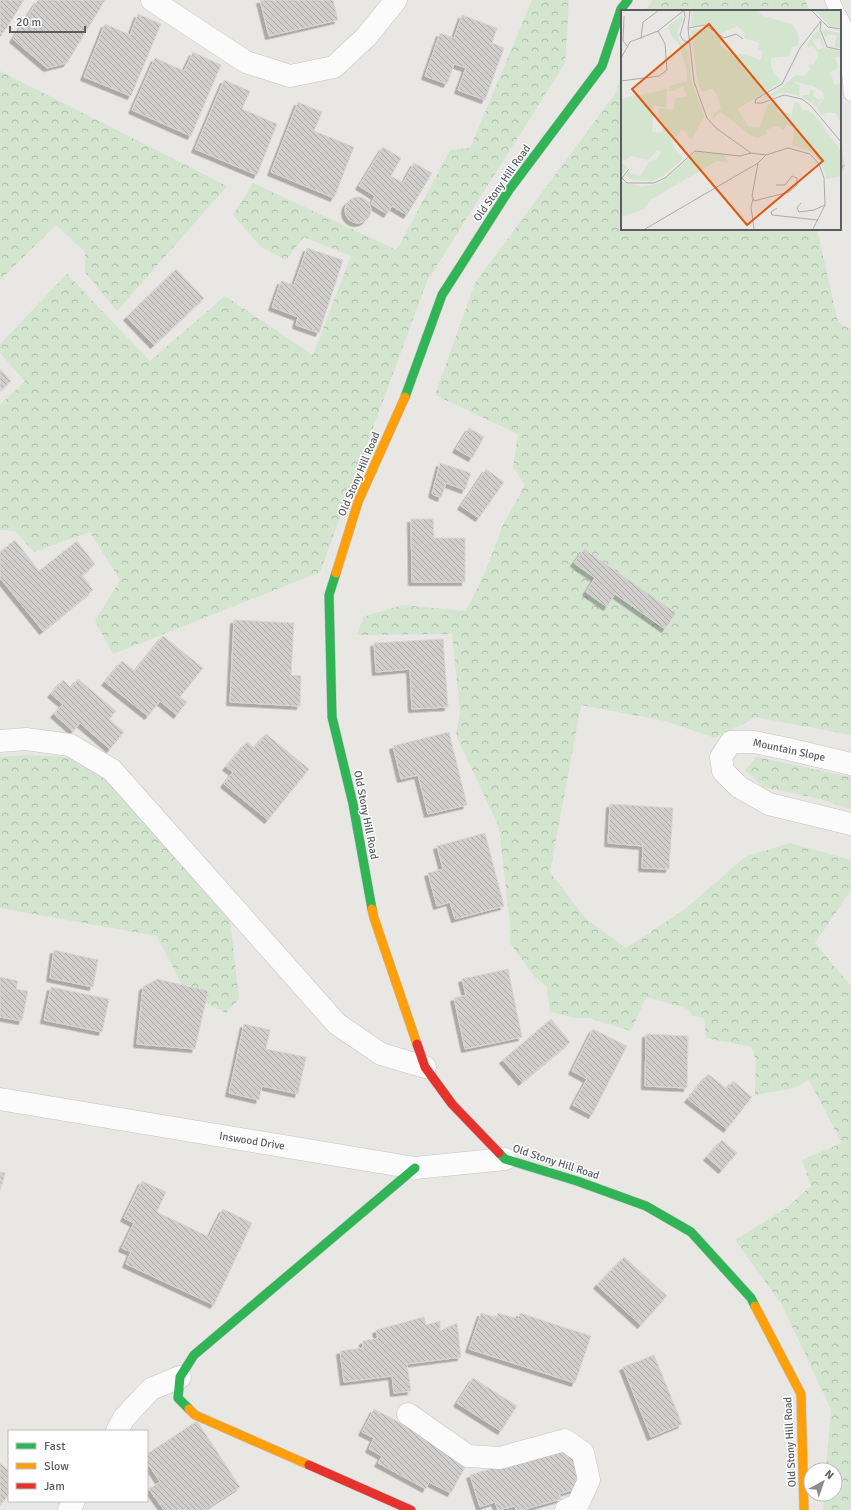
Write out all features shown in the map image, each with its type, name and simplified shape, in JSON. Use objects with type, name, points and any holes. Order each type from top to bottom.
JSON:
[{"type":"street","points":[[152,0],[246,62],[290,76],[334,67],[366,37],[396,0]]},
{"type":"street","name":"Old Stony Hill Road","points":[[621,3],[602,66],[509,190],[442,296],[404,401],[358,502],[329,595],[332,717],[353,804],[374,918],[425,1067],[452,1104],[505,1159],[577,1181],[646,1206],[691,1232],[751,1298],[801,1394],[804,1510]]},
{"type":"street","points":[[0,741],[26,739],[70,745],[112,770],[337,1024],[381,1054],[425,1067]]},
{"type":"street","name":"Mountain Slope","points":[[851,764],[788,748],[754,742],[731,742],[721,756],[723,771],[739,787],[769,804],[851,824]]},
{"type":"street","name":"Inswood Drive","points":[[0,1099],[415,1168],[505,1159]]},
{"type":"street","points":[[411,1510],[195,1415],[178,1398],[180,1377],[194,1354],[415,1168]]},
{"type":"street","points":[[118,1430],[124,1418],[151,1389],[180,1377]]},
{"type":"street","points":[[408,1414],[468,1456],[500,1458],[565,1440],[583,1453],[589,1480],[578,1504],[566,1510]]},
{"type":"lane","points":[[832,0],[837,10]]},
{"type":"lane","points":[[841,18],[845,27],[851,94]]},
{"type":"green space","points":[[532,0],[569,0],[565,63],[427,281],[320,572],[113,654],[95,621],[120,580],[90,532],[34,552],[15,531],[0,530],[0,405],[25,381],[0,353],[0,344],[67,274],[150,361],[225,296],[313,355],[351,256],[304,237],[286,260],[261,247],[233,215],[253,183],[397,250],[450,150],[470,148]]},
{"type":"green space","points":[[653,0],[805,0],[810,10],[646,10]]},
{"type":"green space","points":[[0,71],[227,186],[117,311],[85,272],[85,252],[56,225],[0,280]]},
{"type":"green space","points":[[621,77],[621,230],[817,230],[838,322],[851,330],[851,735],[756,717],[715,738],[665,721],[581,705],[550,872],[585,918],[626,948],[684,910],[745,857],[790,843],[851,860],[851,890],[815,943],[851,986],[851,1510],[823,1510],[824,1502],[843,1502],[843,1462],[827,1462],[831,1409],[782,1305],[735,1240],[785,1209],[811,1186],[802,1160],[842,1143],[809,1080],[794,1088],[755,1095],[756,1062],[752,1047],[706,1038],[704,1018],[693,1016],[688,1009],[646,997],[631,1031],[589,1018],[575,1018],[550,1012],[547,987],[533,975],[510,943],[510,925],[499,827],[456,735],[460,711],[452,634],[357,635],[363,617],[402,605],[466,611],[483,577],[503,525],[525,485],[513,467],[518,434],[435,395],[475,283],[615,94]]},
{"type":"green space","points":[[841,142],[845,168],[841,171]]},
{"type":"green space","points":[[25,755],[69,757],[109,780],[230,919],[239,999],[226,1013],[186,993],[157,936],[0,908],[0,757]]},
{"type":"green space","points":[[757,757],[851,777],[851,809],[820,799],[763,787],[745,770]]},
{"type":"building","points":[[0,0],[24,0],[4,32],[0,34]]},
{"type":"building","points":[[38,0],[105,0],[67,63],[47,68],[13,39]]},
{"type":"building","points":[[260,0],[333,0],[338,20],[269,36]]},
{"type":"building","points":[[138,14],[161,24],[131,96],[84,77],[105,24],[130,35]]},
{"type":"building","points":[[462,15],[497,28],[492,43],[504,48],[485,100],[458,90],[466,68],[454,64],[447,84],[425,76],[440,33],[454,38]]},
{"type":"building","points":[[193,52],[221,65],[191,136],[132,110],[155,58],[184,71]]},
{"type":"building","points":[[224,80],[250,91],[242,109],[277,124],[257,175],[195,149]]},
{"type":"building","points":[[298,102],[322,112],[314,131],[354,147],[334,198],[271,172]]},
{"type":"building","points":[[383,147],[401,158],[391,176],[403,183],[414,163],[432,173],[407,215],[392,206],[387,214],[371,204],[375,196],[359,186]]},
{"type":"building","points":[[358,197],[367,201],[371,210],[367,219],[358,223],[349,219],[345,210],[349,201]]},
{"type":"building","points":[[307,248],[343,260],[319,333],[296,325],[298,317],[272,307],[281,281],[294,285]]},
{"type":"building","points":[[176,269],[204,298],[154,345],[127,317]]},
{"type":"building","points":[[0,369],[11,381],[0,391]]},
{"type":"building","points":[[469,428],[484,437],[472,458],[456,449]]},
{"type":"building","points":[[440,463],[471,473],[465,490],[446,483],[441,498],[432,494]]},
{"type":"building","points":[[486,469],[504,482],[479,518],[461,506]]},
{"type":"building","points":[[411,519],[433,519],[434,538],[465,538],[465,582],[412,582]]},
{"type":"building","points":[[15,540],[39,571],[77,541],[95,564],[82,575],[93,590],[43,631],[0,578],[0,552]]},
{"type":"building","points":[[584,549],[676,613],[665,629],[615,594],[607,607],[586,592],[595,578],[574,563]]},
{"type":"building","points":[[234,620],[294,623],[291,675],[301,676],[300,706],[230,702]]},
{"type":"building","points":[[163,636],[203,668],[180,697],[187,702],[177,715],[160,701],[148,716],[105,682],[122,661],[135,671]]},
{"type":"building","points":[[443,639],[448,707],[412,709],[410,669],[376,672],[374,643]]},
{"type":"building","points":[[78,679],[116,711],[109,719],[124,732],[110,749],[80,723],[73,731],[54,714],[63,704],[51,694],[63,680],[71,688]]},
{"type":"building","points":[[449,732],[467,805],[428,814],[418,775],[401,779],[393,746]]},
{"type":"building","points":[[266,734],[309,769],[268,820],[224,784],[233,772],[226,767],[247,742],[254,748]]},
{"type":"building","points":[[610,804],[673,808],[669,869],[642,868],[643,846],[608,843]]},
{"type":"building","points":[[485,833],[504,906],[455,919],[450,902],[437,906],[428,873],[443,869],[437,846]]},
{"type":"building","points":[[54,950],[98,960],[93,987],[50,978]]},
{"type":"building","points":[[508,969],[522,1037],[465,1049],[454,998],[466,995],[462,979]]},
{"type":"building","points":[[0,977],[18,981],[16,989],[28,991],[22,1021],[0,1017]]},
{"type":"building","points":[[157,979],[208,991],[195,1049],[137,1044],[143,987]]},
{"type":"building","points":[[51,987],[109,999],[102,1032],[44,1020]]},
{"type":"building","points":[[551,1019],[570,1042],[522,1082],[503,1060]]},
{"type":"building","points":[[244,1024],[270,1030],[266,1049],[306,1057],[298,1094],[262,1086],[259,1100],[229,1093]]},
{"type":"building","points":[[593,1029],[627,1046],[592,1115],[573,1105],[587,1079],[572,1071]]},
{"type":"building","points":[[646,1034],[688,1036],[687,1088],[645,1086]]},
{"type":"building","points":[[708,1074],[727,1089],[733,1081],[752,1097],[727,1129],[688,1099]]},
{"type":"building","points":[[722,1140],[737,1153],[722,1170],[707,1157]]},
{"type":"building","points":[[0,1172],[5,1173],[0,1191]]},
{"type":"building","points":[[142,1181],[166,1192],[157,1212],[209,1237],[223,1209],[252,1223],[214,1305],[126,1264],[131,1252],[122,1248],[134,1223],[124,1218]]},
{"type":"building","points":[[624,1257],[667,1296],[641,1325],[597,1285]]},
{"type":"building","points":[[481,1313],[497,1318],[498,1313],[518,1319],[520,1313],[591,1336],[575,1383],[469,1349]]},
{"type":"building","points":[[424,1317],[426,1325],[440,1321],[440,1331],[457,1323],[461,1357],[407,1364],[411,1391],[394,1393],[392,1376],[344,1382],[340,1351],[363,1348],[363,1341],[378,1338],[376,1330]]},
{"type":"building","points":[[654,1355],[682,1424],[651,1437],[623,1367]]},
{"type":"building","points":[[473,1378],[517,1406],[501,1431],[457,1403]]},
{"type":"building","points":[[374,1409],[469,1460],[451,1493],[429,1482],[426,1489],[378,1463],[382,1456],[369,1449],[374,1438],[362,1432]]},
{"type":"building","points":[[197,1421],[240,1487],[204,1510],[164,1510],[149,1489],[160,1482],[148,1464],[148,1453]]},
{"type":"building","points":[[571,1445],[581,1479],[574,1481],[576,1489],[559,1494],[561,1499],[522,1510],[516,1510],[515,1506],[498,1510],[495,1502],[480,1507],[470,1475]]},
{"type":"building","points":[[0,1463],[8,1470],[8,1496],[0,1505]]},
{"type":"traffic: fast","points":[[405,397],[442,295],[509,190],[602,66],[621,9],[628,0]]},
{"type":"traffic: fast","points":[[336,573],[329,595],[332,717],[353,804],[372,909]]},
{"type":"traffic: fast","points":[[499,1153],[505,1159],[577,1181],[646,1206],[691,1232],[751,1298],[755,1306]]},
{"type":"traffic: fast","points":[[189,1409],[178,1398],[180,1377],[194,1355],[415,1168]]},
{"type":"traffic: slow","points":[[336,573],[358,502],[405,397]]},
{"type":"traffic: slow","points":[[372,909],[417,1044]]},
{"type":"traffic: slow","points":[[755,1306],[801,1394],[804,1510]]},
{"type":"traffic: slow","points":[[189,1409],[195,1415],[309,1465]]},
{"type":"traffic: jam","points":[[417,1044],[425,1067],[452,1104],[499,1153]]},
{"type":"traffic: jam","points":[[309,1465],[411,1510]]}]
